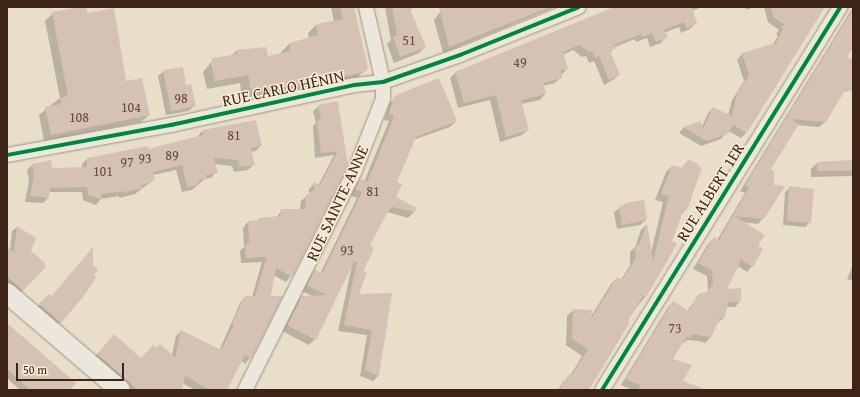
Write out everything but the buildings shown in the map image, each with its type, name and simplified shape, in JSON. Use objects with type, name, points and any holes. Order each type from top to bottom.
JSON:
[{"type":"main road","points":[[7,293],[120,390]]},
{"type":"street","name":"RUE SAINTE-ANNE","points":[[245,390],[356,170],[383,99],[383,82],[366,7]]},
{"type":"street","name":"RUE CARLO HÉNIN","points":[[7,154],[171,125],[354,85],[383,82],[460,55],[579,7]]},
{"type":"street","name":"RUE ALBERT 1ER","points":[[602,390],[840,7]]},
{"type":"cycle path","points":[[7,155],[171,125],[354,85],[383,82],[460,55],[579,7]]},
{"type":"cycle path","points":[[602,390],[840,7]]}]
